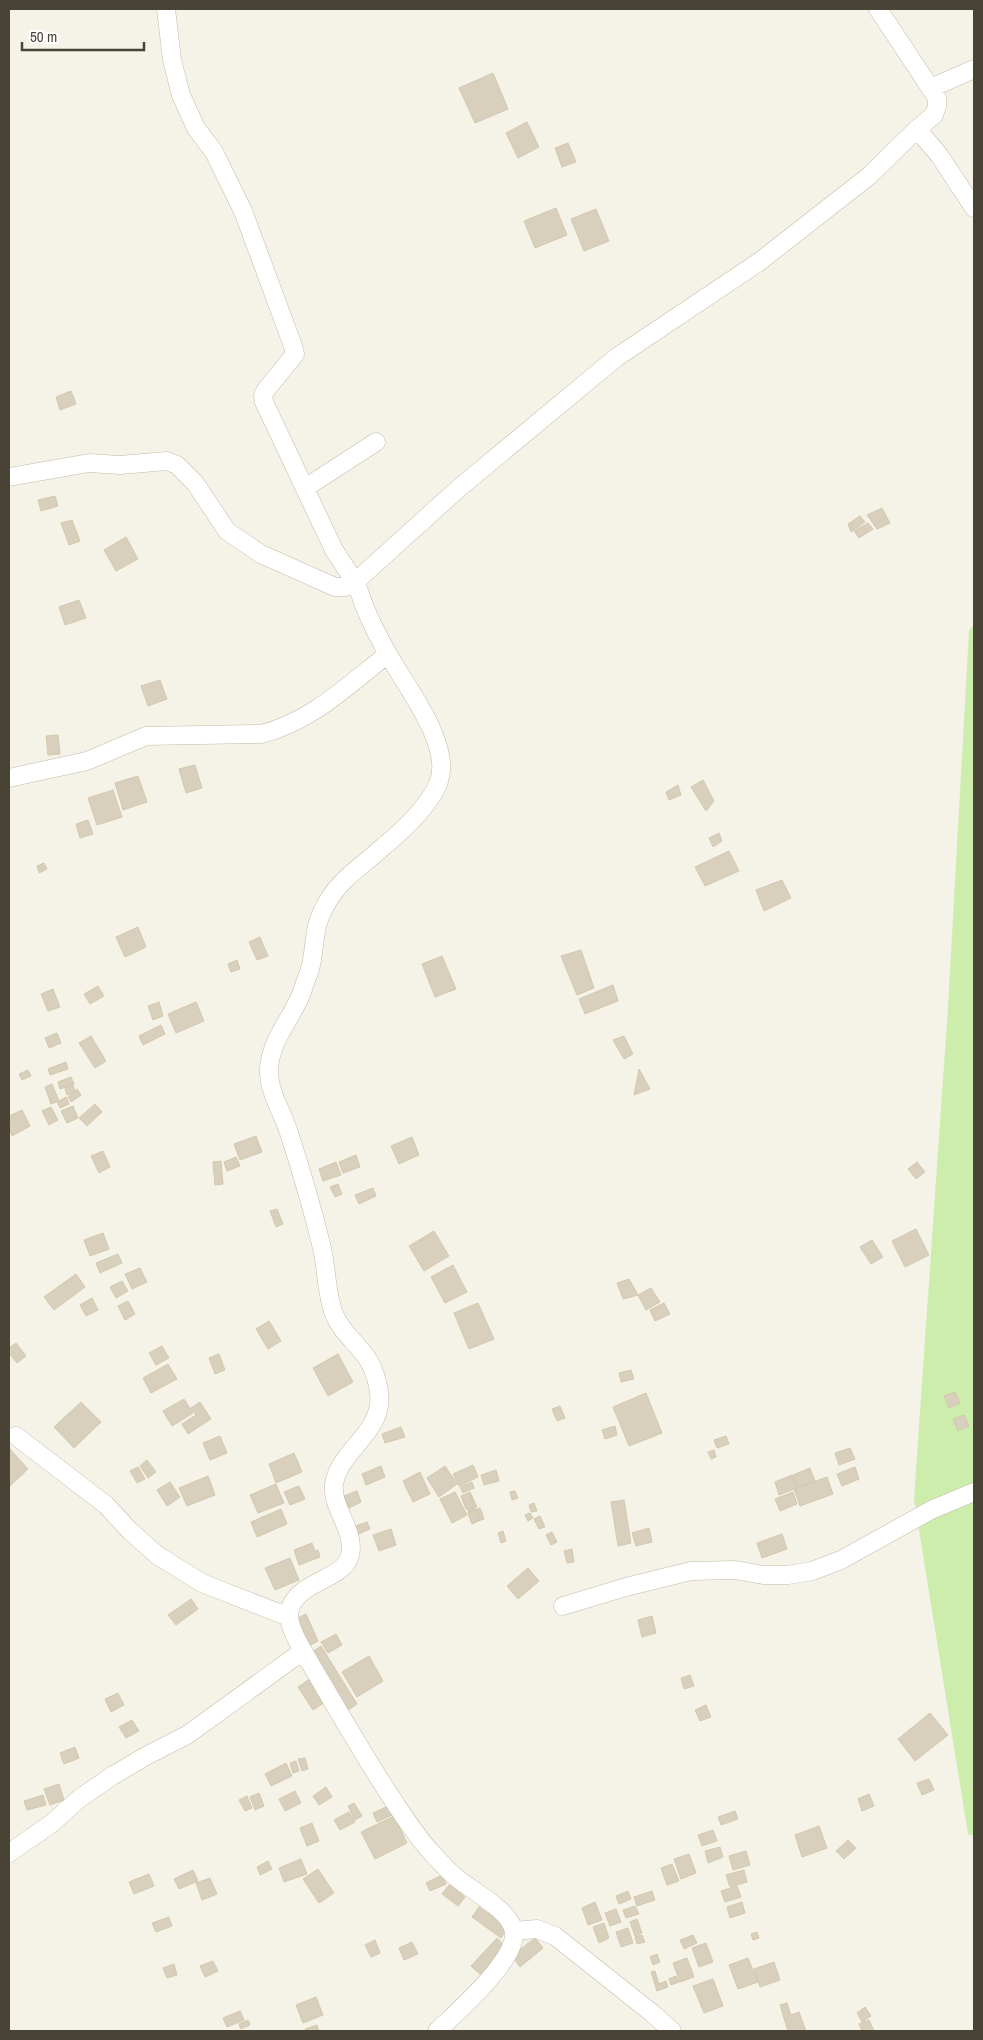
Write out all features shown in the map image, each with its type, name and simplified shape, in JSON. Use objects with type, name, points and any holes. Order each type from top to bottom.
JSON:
[{"type":"street","points":[[166,9],[172,60],[181,95],[196,128],[214,152],[243,211],[294,346],[295,354],[292,360],[263,395],[264,402],[334,550],[355,582],[367,613],[388,654],[424,712],[441,762],[440,779],[432,796],[417,815],[386,846],[345,879],[328,900],[315,926],[312,962],[300,997],[279,1034],[272,1051],[269,1072],[274,1095],[290,1134],[321,1243],[326,1280],[334,1315],[348,1338],[367,1358],[378,1386],[379,1399],[379,1406],[369,1430],[339,1470],[334,1485],[337,1506],[350,1539],[350,1556],[340,1569],[308,1587],[294,1601],[289,1617],[294,1634],[303,1651],[376,1774],[429,1850],[456,1877],[506,1915],[514,1931],[514,1940],[510,1951],[495,1973],[437,2031]]},
{"type":"street","points":[[9,477],[89,464],[120,465],[167,461],[177,465],[195,483],[228,531],[261,554],[335,587],[345,587],[355,582],[459,488],[617,357],[759,262],[869,176],[934,115],[938,106],[937,98],[878,9]]},
{"type":"street","points":[[931,88],[974,69]]},
{"type":"street","points":[[917,129],[940,155],[974,208]]},
{"type":"street","points":[[306,488],[376,442]]},
{"type":"street","points":[[9,778],[87,761],[146,736],[261,734],[279,730],[319,709],[388,654]]},
{"type":"street","points":[[16,1436],[106,1505],[130,1531],[157,1555],[202,1583],[289,1617]]},
{"type":"street","points":[[563,1606],[626,1587],[691,1571],[734,1570],[763,1575],[788,1575],[812,1571],[841,1560],[931,1510],[974,1492]]},
{"type":"street","points":[[9,1853],[51,1824],[80,1798],[146,1756],[187,1736],[303,1651]]},
{"type":"street","points":[[514,1931],[537,1929],[555,1936],[672,2031]]},
{"type":"green space","points":[[974,624],[974,1836],[968,1834],[914,1499],[948,1007],[969,631]]},
{"type":"building","points":[[493,73],[508,109],[475,123],[459,88]]},
{"type":"building","points":[[527,122],[539,147],[518,158],[506,133]]},
{"type":"building","points":[[568,143],[576,162],[562,167],[555,148]]},
{"type":"building","points":[[556,208],[567,235],[535,248],[524,221]]},
{"type":"building","points":[[596,209],[609,241],[584,251],[571,219]]},
{"type":"building","points":[[71,391],[76,404],[60,410],[56,397]]},
{"type":"building","points":[[55,496],[58,506],[41,511],[38,500]]},
{"type":"building","points":[[882,508],[890,523],[877,529],[867,515]]},
{"type":"building","points":[[860,516],[865,522],[851,532],[848,524]]},
{"type":"building","points":[[72,520],[80,541],[69,545],[61,523]]},
{"type":"building","points":[[868,523],[873,529],[859,538],[854,531]]},
{"type":"building","points":[[126,537],[138,559],[116,571],[104,550]]},
{"type":"building","points":[[79,600],[86,618],[65,625],[59,607]]},
{"type":"building","points":[[160,680],[167,699],[148,706],[141,686]]},
{"type":"building","points":[[58,735],[60,754],[48,755],[46,736]]},
{"type":"building","points":[[195,765],[202,788],[186,793],[179,769]]},
{"type":"building","points":[[138,776],[147,802],[123,810],[115,783]]},
{"type":"building","points":[[703,780],[714,801],[706,811],[691,787]]},
{"type":"building","points":[[678,785],[681,795],[669,800],[666,792]]},
{"type":"building","points":[[113,790],[122,817],[97,825],[88,798]]},
{"type":"building","points":[[88,820],[93,834],[80,838],[76,824]]},
{"type":"building","points":[[719,833],[722,841],[713,847],[709,838]]},
{"type":"building","points":[[729,851],[739,871],[705,886],[695,867]]},
{"type":"building","points":[[44,863],[47,869],[39,873],[37,866]]},
{"type":"building","points":[[782,880],[791,898],[764,911],[756,890]]},
{"type":"building","points":[[138,927],[146,947],[125,957],[116,937]]},
{"type":"building","points":[[260,937],[268,956],[257,960],[249,942]]},
{"type":"building","points":[[581,950],[594,988],[577,995],[561,956]]},
{"type":"building","points":[[442,956],[456,989],[435,997],[422,964]]},
{"type":"building","points":[[237,960],[240,969],[231,972],[228,964]]},
{"type":"building","points":[[613,985],[618,1001],[585,1014],[579,999]]},
{"type":"building","points":[[98,986],[104,996],[90,1004],[84,994]]},
{"type":"building","points":[[53,989],[60,1007],[48,1011],[41,994]]},
{"type":"building","points":[[159,1002],[163,1016],[153,1020],[148,1006]]},
{"type":"building","points":[[196,1002],[204,1021],[176,1033],[168,1014]]},
{"type":"building","points":[[161,1025],[165,1034],[143,1045],[139,1036]]},
{"type":"building","points":[[57,1033],[61,1043],[49,1048],[45,1038]]},
{"type":"building","points":[[91,1036],[106,1061],[95,1068],[79,1043]]},
{"type":"building","points":[[624,1036],[633,1054],[624,1059],[613,1040]]},
{"type":"building","points":[[66,1062],[68,1069],[50,1075],[48,1069]]},
{"type":"building","points":[[639,1069],[650,1089],[634,1095]]},
{"type":"building","points":[[28,1070],[31,1076],[22,1080],[19,1074]]},
{"type":"building","points":[[71,1077],[74,1084],[60,1089],[58,1082]]},
{"type":"building","points":[[52,1084],[59,1101],[51,1104],[45,1087]]},
{"type":"building","points":[[73,1085],[75,1092],[67,1095],[65,1088]]},
{"type":"building","points":[[77,1089],[81,1095],[71,1102],[68,1097]]},
{"type":"building","points":[[66,1097],[69,1104],[60,1108],[57,1102]]},
{"type":"building","points":[[95,1104],[102,1112],[87,1126],[79,1118]]},
{"type":"building","points":[[73,1106],[78,1118],[67,1123],[61,1111]]},
{"type":"building","points":[[51,1107],[58,1120],[49,1125],[42,1111]]},
{"type":"building","points":[[22,1110],[30,1126],[12,1136],[9,1128],[9,1116]]},
{"type":"building","points":[[256,1136],[262,1152],[240,1160],[234,1144]]},
{"type":"building","points":[[412,1137],[419,1155],[399,1164],[391,1146]]},
{"type":"building","points":[[103,1151],[110,1167],[99,1173],[91,1156]]},
{"type":"building","points":[[356,1155],[360,1167],[343,1173],[339,1162]]},
{"type":"building","points":[[236,1157],[240,1166],[227,1171],[224,1162]]},
{"type":"building","points":[[221,1161],[223,1184],[215,1185],[213,1162]]},
{"type":"building","points":[[336,1162],[341,1175],[323,1181],[319,1169]]},
{"type":"building","points":[[917,1162],[925,1172],[916,1179],[908,1169]]},
{"type":"building","points":[[338,1184],[342,1194],[335,1197],[330,1187]]},
{"type":"building","points":[[373,1188],[376,1196],[359,1204],[355,1195]]},
{"type":"building","points":[[277,1209],[283,1224],[276,1227],[270,1211]]},
{"type":"building","points":[[916,1229],[929,1255],[905,1267],[892,1241]]},
{"type":"building","points":[[434,1231],[449,1256],[424,1271],[409,1246]]},
{"type":"building","points":[[103,1233],[109,1249],[90,1256],[84,1240]]},
{"type":"building","points":[[872,1240],[883,1257],[871,1264],[860,1247]]},
{"type":"building","points":[[118,1254],[122,1263],[100,1273],[96,1263]]},
{"type":"building","points":[[453,1265],[467,1292],[445,1303],[431,1277]]},
{"type":"building","points":[[140,1268],[147,1282],[132,1289],[125,1274]]},
{"type":"building","points":[[76,1274],[85,1287],[54,1310],[44,1297]]},
{"type":"building","points":[[629,1279],[638,1295],[623,1299],[617,1283]]},
{"type":"building","points":[[122,1281],[128,1291],[116,1298],[110,1287]]},
{"type":"building","points":[[651,1288],[660,1302],[646,1310],[638,1295]]},
{"type":"building","points":[[92,1298],[98,1310],[86,1316],[80,1305]]},
{"type":"building","points":[[128,1301],[135,1314],[125,1320],[118,1306]]},
{"type":"building","points":[[478,1303],[494,1339],[469,1349],[454,1313]]},
{"type":"building","points":[[664,1303],[670,1314],[655,1321],[650,1310]]},
{"type":"building","points":[[269,1321],[281,1341],[268,1349],[256,1329]]},
{"type":"building","points":[[16,1343],[26,1356],[17,1363],[9,1353],[9,1348]]},
{"type":"building","points":[[162,1346],[169,1358],[156,1365],[149,1353]]},
{"type":"building","points":[[219,1354],[225,1370],[215,1374],[209,1358]]},
{"type":"building","points":[[338,1354],[353,1382],[328,1396],[313,1368]]},
{"type":"building","points":[[168,1364],[177,1379],[151,1393],[143,1378]]},
{"type":"building","points":[[631,1370],[634,1379],[621,1382],[619,1373]]},
{"type":"building","points":[[955,1392],[960,1403],[949,1408],[944,1396]]},
{"type":"building","points":[[646,1393],[662,1433],[629,1446],[613,1407]]},
{"type":"building","points":[[184,1399],[193,1413],[172,1426],[163,1411]]},
{"type":"building","points":[[81,1402],[101,1422],[74,1448],[54,1427]]},
{"type":"building","points":[[200,1402],[211,1419],[188,1434],[182,1424],[196,1415],[191,1408]]},
{"type":"building","points":[[560,1406],[565,1418],[557,1421],[552,1409]]},
{"type":"building","points":[[964,1415],[969,1426],[958,1431],[953,1419]]},
{"type":"building","points":[[615,1426],[617,1435],[605,1439],[602,1430]]},
{"type":"building","points":[[401,1427],[405,1437],[385,1443],[382,1434]]},
{"type":"building","points":[[220,1436],[227,1453],[210,1460],[203,1443]]},
{"type":"building","points":[[726,1436],[729,1444],[717,1448],[714,1440]]},
{"type":"building","points":[[9,1448],[28,1469],[9,1487]]},
{"type":"building","points":[[850,1448],[855,1459],[839,1465],[835,1453]]},
{"type":"building","points":[[714,1450],[716,1457],[711,1459],[708,1452]]},
{"type":"building","points":[[294,1453],[302,1472],[276,1483],[269,1464]]},
{"type":"building","points":[[147,1460],[156,1472],[148,1478],[140,1466]]},
{"type":"building","points":[[473,1465],[478,1477],[459,1486],[453,1474]]},
{"type":"building","points":[[381,1466],[385,1477],[366,1485],[362,1474]]},
{"type":"building","points":[[445,1466],[457,1484],[439,1497],[427,1478]]},
{"type":"building","points":[[138,1467],[145,1479],[137,1483],[130,1471]]},
{"type":"building","points":[[855,1467],[859,1479],[842,1486],[837,1474]]},
{"type":"building","points":[[810,1468],[815,1481],[797,1487],[793,1475]]},
{"type":"building","points":[[496,1470],[499,1481],[484,1485],[481,1475]]},
{"type":"building","points":[[420,1472],[430,1494],[413,1502],[403,1481]]},
{"type":"building","points":[[792,1475],[797,1488],[779,1495],[775,1482]]},
{"type":"building","points":[[208,1476],[215,1495],[187,1506],[179,1488]]},
{"type":"building","points":[[827,1477],[833,1494],[800,1506],[794,1489]]},
{"type":"building","points":[[170,1482],[180,1497],[167,1506],[157,1490]]},
{"type":"building","points":[[472,1482],[474,1488],[463,1493],[460,1487]]},
{"type":"building","points":[[276,1484],[284,1503],[258,1513],[250,1495]]},
{"type":"building","points":[[299,1486],[305,1499],[290,1505],[284,1492]]},
{"type":"building","points":[[357,1491],[361,1502],[349,1508],[344,1496]]},
{"type":"building","points":[[515,1491],[518,1498],[512,1500],[510,1492]]},
{"type":"building","points":[[455,1492],[467,1515],[452,1523],[440,1499]]},
{"type":"building","points":[[470,1492],[477,1507],[469,1512],[461,1497]]},
{"type":"building","points":[[793,1492],[797,1504],[780,1511],[775,1499]]},
{"type":"building","points":[[469,1493],[474,1507],[466,1509],[461,1496]]},
{"type":"building","points":[[624,1500],[631,1543],[618,1546],[611,1502]]},
{"type":"building","points":[[534,1503],[537,1511],[531,1512],[529,1505]]},
{"type":"building","points":[[480,1508],[484,1519],[472,1523],[468,1513]]},
{"type":"building","points":[[281,1509],[287,1524],[257,1537],[251,1522]]},
{"type":"building","points":[[476,1509],[480,1520],[472,1524],[468,1512]]},
{"type":"building","points":[[530,1513],[533,1518],[528,1521],[525,1515]]},
{"type":"building","points":[[540,1516],[545,1527],[539,1529],[534,1519]]},
{"type":"building","points":[[367,1522],[370,1529],[356,1535],[353,1527]]},
{"type":"building","points":[[649,1528],[652,1542],[636,1546],[632,1533]]},
{"type":"building","points":[[391,1529],[396,1545],[379,1551],[373,1535]]},
{"type":"building","points":[[503,1531],[506,1541],[501,1543],[498,1533]]},
{"type":"building","points":[[552,1532],[557,1542],[551,1545],[546,1535]]},
{"type":"building","points":[[782,1534],[787,1549],[762,1558],[757,1543]]},
{"type":"building","points":[[312,1543],[315,1551],[318,1550],[320,1557],[299,1565],[294,1550]]},
{"type":"building","points":[[572,1549],[574,1562],[567,1563],[564,1551]]},
{"type":"building","points":[[290,1558],[299,1580],[275,1590],[265,1568]]},
{"type":"building","points":[[528,1568],[539,1581],[518,1599],[507,1586]]},
{"type":"building","points":[[191,1599],[198,1609],[176,1625],[168,1615]]},
{"type":"building","points":[[306,1614],[318,1641],[307,1647],[294,1620]]},
{"type":"building","points":[[652,1616],[656,1633],[642,1637],[638,1620]]},
{"type":"building","points":[[336,1634],[342,1645],[328,1653],[321,1642]]},
{"type":"building","points":[[321,1646],[357,1704],[345,1712],[309,1654]]},
{"type":"building","points":[[369,1656],[383,1681],[357,1697],[342,1672]]},
{"type":"building","points":[[690,1675],[694,1686],[684,1689],[681,1678]]},
{"type":"building","points":[[311,1678],[327,1701],[313,1710],[298,1687]]},
{"type":"building","points":[[118,1693],[124,1705],[111,1712],[105,1699]]},
{"type":"building","points":[[706,1705],[711,1717],[700,1721],[695,1710]]},
{"type":"building","points":[[930,1713],[948,1735],[915,1761],[898,1739]]},
{"type":"building","points":[[132,1720],[139,1731],[126,1738],[119,1727]]},
{"type":"building","points":[[75,1747],[79,1758],[64,1764],[60,1753]]},
{"type":"building","points":[[305,1758],[308,1769],[302,1771],[298,1759]]},
{"type":"building","points":[[296,1761],[299,1771],[293,1773],[290,1763]]},
{"type":"building","points":[[286,1763],[292,1776],[271,1786],[265,1774]]},
{"type":"building","points":[[929,1779],[934,1790],[922,1795],[917,1783]]},
{"type":"building","points":[[59,1784],[64,1800],[50,1805],[44,1789]]},
{"type":"building","points":[[326,1787],[332,1797],[319,1805],[313,1796]]},
{"type":"building","points":[[295,1791],[301,1803],[285,1811],[279,1799]]},
{"type":"building","points":[[259,1793],[264,1806],[255,1810],[250,1797]]},
{"type":"building","points":[[869,1794],[874,1806],[862,1811],[858,1799]]},
{"type":"building","points":[[43,1795],[46,1805],[27,1810],[24,1801]]},
{"type":"building","points":[[247,1796],[252,1808],[245,1811],[239,1800]]},
{"type":"building","points":[[354,1803],[362,1816],[355,1820],[348,1806]]},
{"type":"building","points":[[388,1806],[392,1815],[377,1822],[373,1813]]},
{"type":"building","points":[[735,1811],[738,1819],[721,1825],[718,1817]]},
{"type":"building","points":[[349,1812],[355,1822],[340,1830],[334,1820]]},
{"type":"building","points":[[394,1816],[407,1843],[375,1859],[361,1832]]},
{"type":"building","points":[[312,1823],[319,1841],[307,1846],[300,1828]]},
{"type":"building","points":[[819,1826],[827,1848],[802,1857],[795,1835]]},
{"type":"building","points":[[713,1830],[717,1841],[702,1846],[698,1835]]},
{"type":"building","points":[[848,1840],[856,1848],[844,1859],[836,1851]]},
{"type":"building","points":[[720,1847],[723,1857],[708,1863],[705,1851]]},
{"type":"building","points":[[746,1851],[750,1865],[733,1870],[729,1856]]},
{"type":"building","points":[[689,1854],[696,1873],[681,1879],[674,1859]]},
{"type":"building","points":[[301,1859],[307,1874],[284,1882],[279,1868]]},
{"type":"building","points":[[268,1861],[272,1869],[260,1875],[257,1867]]},
{"type":"building","points":[[672,1864],[679,1881],[667,1885],[661,1868]]},
{"type":"building","points":[[318,1869],[334,1893],[319,1903],[303,1879]]},
{"type":"building","points":[[193,1870],[198,1881],[179,1889],[174,1879]]},
{"type":"building","points":[[744,1870],[747,1882],[730,1887],[726,1875]]},
{"type":"building","points":[[149,1874],[154,1886],[134,1894],[129,1882]]},
{"type":"building","points":[[442,1875],[446,1884],[430,1891],[426,1883]]},
{"type":"building","points":[[210,1878],[217,1894],[202,1900],[196,1883]]},
{"type":"building","points":[[449,1885],[465,1897],[458,1906],[442,1894]]},
{"type":"building","points":[[737,1886],[741,1897],[725,1902],[721,1891]]},
{"type":"building","points":[[628,1891],[631,1899],[619,1904],[616,1896]]},
{"type":"building","points":[[652,1891],[655,1900],[637,1906],[634,1897]]},
{"type":"building","points":[[595,1902],[602,1920],[588,1925],[582,1908]]},
{"type":"building","points":[[742,1902],[745,1913],[730,1918],[727,1907]]},
{"type":"building","points":[[635,1906],[639,1914],[626,1918],[623,1910]]},
{"type":"building","points":[[479,1907],[508,1927],[501,1938],[472,1917]]},
{"type":"building","points":[[616,1909],[621,1922],[610,1926],[605,1913]]},
{"type":"building","points":[[169,1917],[172,1926],[156,1932],[152,1923]]},
{"type":"building","points":[[637,1919],[642,1933],[635,1936],[630,1922]]},
{"type":"building","points":[[604,1923],[609,1938],[599,1943],[593,1927]]},
{"type":"building","points":[[628,1928],[633,1943],[621,1947],[616,1932]]},
{"type":"building","points":[[757,1932],[759,1938],[753,1940],[751,1934]]},
{"type":"building","points":[[642,1935],[645,1942],[637,1944],[635,1937]]},
{"type":"building","points":[[693,1935],[697,1943],[684,1949],[680,1940]]},
{"type":"building","points":[[497,1938],[508,1949],[482,1976],[471,1966]]},
{"type":"building","points":[[535,1938],[543,1948],[520,1967],[512,1956]]},
{"type":"building","points":[[375,1940],[380,1953],[371,1957],[365,1945]]},
{"type":"building","points":[[412,1942],[418,1954],[404,1960],[399,1948]]},
{"type":"building","points":[[706,1943],[713,1962],[699,1967],[692,1948]]},
{"type":"building","points":[[657,1954],[660,1962],[653,1965],[650,1957]]},
{"type":"building","points":[[687,1958],[694,1977],[680,1982],[673,1963]]},
{"type":"building","points":[[748,1958],[758,1982],[738,1989],[729,1965]]},
{"type":"building","points":[[213,1961],[218,1971],[205,1977],[200,1966]]},
{"type":"building","points":[[774,1962],[780,1980],[760,1987],[754,1969]]},
{"type":"building","points":[[174,1964],[177,1975],[167,1978],[163,1968]]},
{"type":"building","points":[[655,1971],[659,1984],[666,1981],[668,1987],[657,1991],[651,1972]]},
{"type":"building","points":[[676,1976],[679,1982],[671,1985],[669,1979]]},
{"type":"building","points":[[713,1979],[723,2006],[704,2013],[693,1986]]},
{"type":"building","points":[[316,1997],[323,2015],[303,2023],[296,2005]]},
{"type":"building","points":[[787,2003],[791,2015],[799,2012],[806,2031],[788,2031],[780,2005]]},
{"type":"building","points":[[865,2007],[871,2016],[862,2022],[857,2013]]},
{"type":"building","points":[[240,2011],[244,2020],[227,2027],[223,2018]]},
{"type":"building","points":[[248,2020],[250,2025],[241,2029],[239,2024]]},
{"type":"building","points":[[869,2020],[874,2031],[862,2031],[859,2024]]},
{"type":"building","points":[[317,2025],[319,2031],[306,2031],[305,2029]]}]
